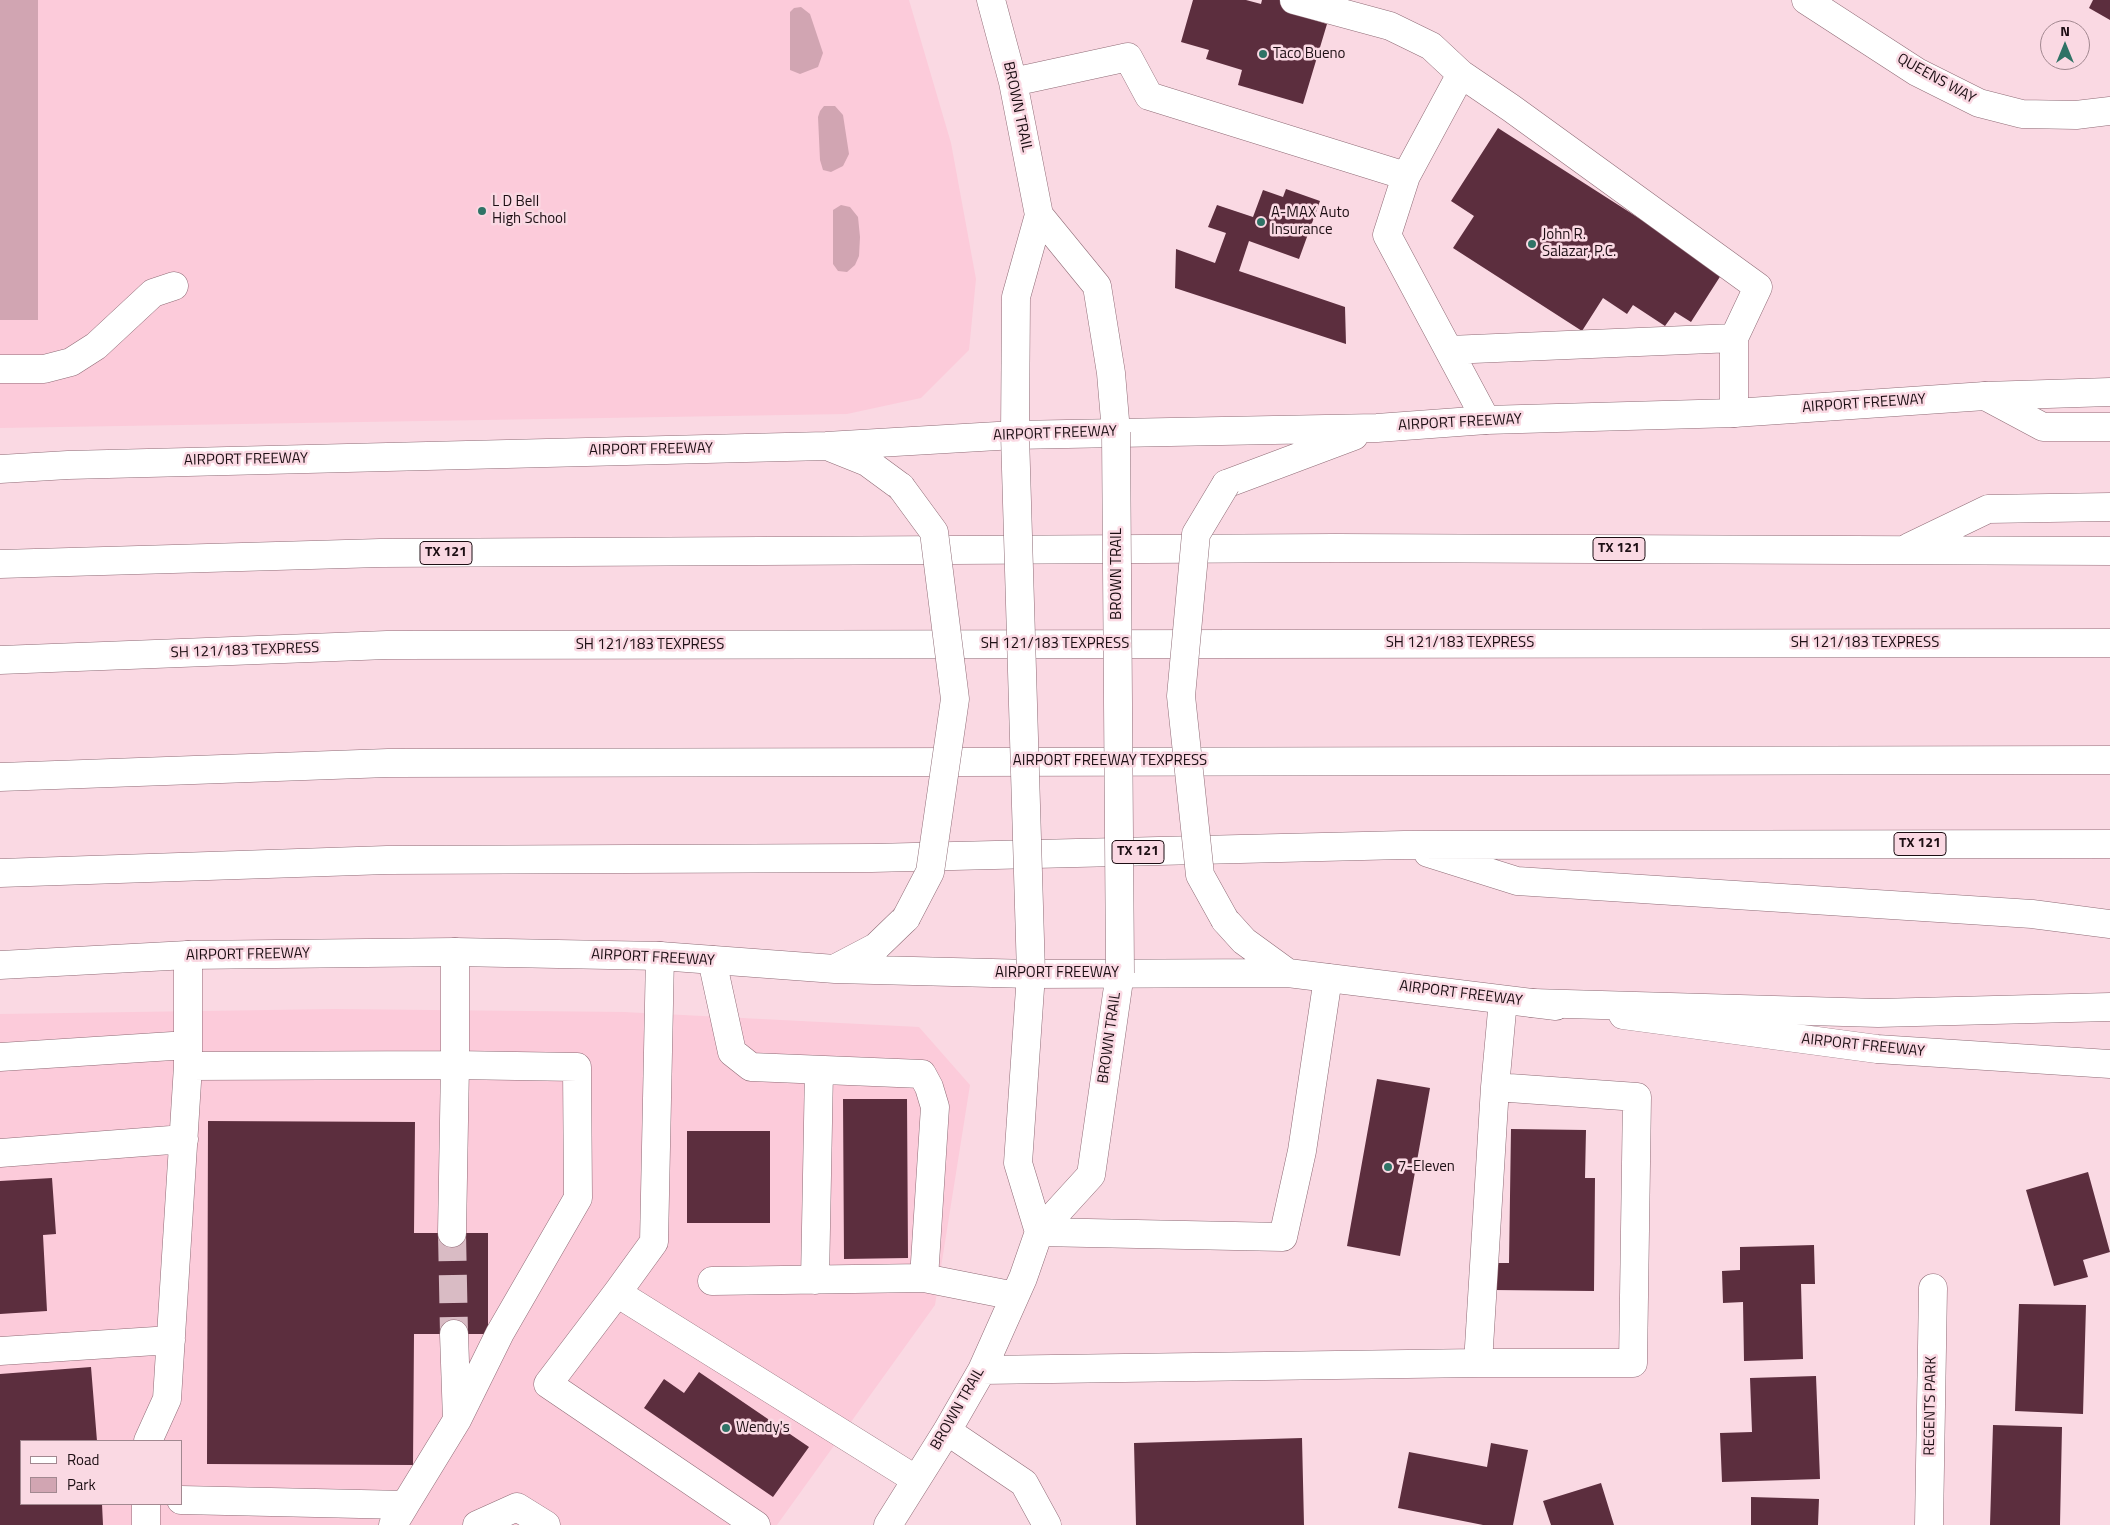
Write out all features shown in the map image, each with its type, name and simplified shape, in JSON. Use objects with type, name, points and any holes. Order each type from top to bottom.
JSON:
[{"type":"main road","name":"BROWN TRAIL","points":[[990,0],[1012,82],[1039,216],[1016,297],[1015,435],[1031,974],[1018,1163],[1039,1232]]},
{"type":"main road","points":[[1294,0],[1390,26],[1431,46],[1461,74],[1758,287],[1734,338],[1734,413]]},
{"type":"main road","name":"QUEENS WAY","points":[[1806,0],[1917,72],[1979,103],[2022,114],[2076,115],[2110,111]]},
{"type":"main road","points":[[1012,82],[1128,57],[1149,96],[1406,176]]},
{"type":"main road","points":[[1461,74],[1406,176],[1387,235],[1486,420]]},
{"type":"main road","name":"BROWN TRAIL","points":[[888,1525],[915,1479],[947,1431],[982,1370],[1015,1296],[1039,1232],[1091,1175],[1120,973],[1116,432],[1111,372],[1097,286],[1039,216]]},
{"type":"main road","points":[[0,369],[44,369],[71,362],[96,346],[153,293],[174,286]]},
{"type":"main road","points":[[1449,350],[1734,338]]},
{"type":"main road","name":"AIRPORT FREEWAY","points":[[0,469],[68,465],[826,446],[1015,435],[1377,428],[1486,420],[1734,413],[1985,396],[2110,392]]},
{"type":"main road","points":[[1985,396],[2044,427],[2110,427]]},
{"type":"main road","points":[[1288,973],[1244,942],[1225,920],[1200,875],[1181,696],[1196,534],[1226,484],[1262,469],[1377,428]]},
{"type":"main road","points":[[826,446],[867,462],[901,487],[934,532],[955,699],[930,872],[906,918],[876,947],[835,969]]},
{"type":"main road","points":[[1903,549],[1988,509],[2110,507]]},
{"type":"main road","name":"TX 121","points":[[0,564],[390,553],[1335,548],[2110,551]]},
{"type":"main road","name":"SH 121/183 TEXPRESS","points":[[0,660],[387,645],[2110,644]]},
{"type":"main road","name":"AIRPORT FREEWAY TEXPRESS","points":[[0,777],[388,763],[2110,760]]},
{"type":"main road","name":"TX 121","points":[[0,873],[387,860],[872,858],[1404,845],[2110,844]]},
{"type":"main road","points":[[1404,845],[1517,882],[2032,914],[2110,924]]},
{"type":"main road","points":[[452,1233],[455,952]]},
{"type":"main road","name":"AIRPORT FREEWAY","points":[[0,965],[188,955],[455,952],[660,956],[835,969],[1031,974],[1288,973],[1877,1049],[2110,1064]]},
{"type":"main road","points":[[148,1440],[167,1399],[172,1340],[188,1055],[188,955]]},
{"type":"main road","points":[[660,956],[654,1242],[548,1384],[756,1525]]},
{"type":"main road","points":[[712,960],[732,1052],[751,1067],[922,1074],[929,1087],[935,1107],[924,1278]]},
{"type":"main road","points":[[1039,1232],[1283,1237],[1302,1151],[1328,978]]},
{"type":"main road","points":[[1478,1363],[1495,1086],[1504,1000]]},
{"type":"main road","points":[[1532,1003],[1878,1013],[2110,1007]]},
{"type":"main road","points":[[0,1057],[188,1055],[455,1065],[577,1067],[578,1198],[500,1333],[457,1420],[399,1515],[182,1500]]},
{"type":"main road","points":[[815,1280],[819,1070]]},
{"type":"main road","points":[[982,1370],[1478,1363],[1632,1364],[1637,1097],[1495,1086]]},
{"type":"main road","points":[[0,1153],[184,1139]]},
{"type":"main road","points":[[712,1281],[924,1278],[1015,1296]]},
{"type":"main road","name":"REGENTS PARK","points":[[1929,1525],[1933,1288]]},
{"type":"main road","points":[[617,1293],[915,1479]]},
{"type":"main road","points":[[454,1334],[457,1420]]},
{"type":"main road","points":[[0,1351],[172,1340]]},
{"type":"main road","points":[[947,1431],[1024,1483],[1047,1525]]},
{"type":"main road","points":[[146,1505],[146,1525]]},
{"type":"main road","points":[[477,1525],[517,1507],[546,1525]]},
{"type":"shaded area","name":"L D Bell High School","points":[[0,0],[909,0],[951,143],[976,279],[969,350],[921,398],[847,414],[0,428]]},
{"type":"shaded area","points":[[335,1009],[624,1012],[919,1027],[970,1085],[935,1305],[777,1525],[0,1525],[0,1014]]},
{"type":"green space","points":[[0,0],[38,0],[38,320],[0,320]]},
{"type":"green space","points":[[801,7],[810,14],[823,53],[818,67],[800,74],[790,70],[790,12],[794,8]]},
{"type":"green space","points":[[824,106],[835,106],[843,115],[849,154],[843,166],[831,172],[823,170],[820,160],[818,117]]},
{"type":"green space","points":[[841,205],[850,207],[858,217],[860,237],[859,256],[855,265],[847,272],[838,271],[833,264],[833,210]]},
{"type":"building","name":"Taco Bueno","points":[[1193,0],[1246,0],[1261,4],[1262,0],[1292,0],[1289,12],[1327,24],[1303,104],[1238,85],[1242,70],[1206,59],[1209,50],[1181,42]]},
{"type":"building","points":[[2093,0],[2110,0],[2110,20],[2089,8]]},
{"type":"building","points":[[1498,128],[1723,272],[1691,322],[1675,312],[1665,326],[1633,305],[1627,314],[1603,298],[1582,331],[1453,248],[1474,216],[1451,201]]},
{"type":"building","points":[[1286,189],[1320,201],[1299,259],[1249,241],[1239,271],[1345,307],[1346,344],[1175,288],[1176,249],[1215,263],[1226,233],[1208,227],[1217,205],[1253,217],[1263,190],[1283,197]]},
{"type":"building","name":"7-Eleven","points":[[1377,1079],[1430,1088],[1400,1256],[1347,1246]]},
{"type":"building","points":[[843,1099],[907,1099],[908,1258],[844,1259]]},
{"type":"building","points":[[208,1121],[415,1122],[414,1233],[488,1233],[488,1334],[414,1334],[413,1465],[207,1464]]},
{"type":"building","points":[[1511,1129],[1586,1130],[1585,1178],[1595,1178],[1594,1291],[1493,1290],[1493,1263],[1509,1263]]},
{"type":"building","points":[[687,1131],[770,1131],[770,1223],[687,1223]]},
{"type":"building","points":[[2088,1172],[2110,1252],[2083,1260],[2088,1277],[2054,1286],[2026,1190]]},
{"type":"building","points":[[52,1178],[56,1234],[43,1235],[47,1311],[0,1314],[0,1181]]},
{"type":"building","points":[[1814,1245],[1815,1284],[1801,1284],[1803,1359],[1744,1361],[1743,1302],[1723,1303],[1722,1271],[1740,1270],[1740,1247]]},
{"type":"building","points":[[2019,1304],[2086,1305],[2083,1414],[2015,1411]]},
{"type":"building","points":[[91,1367],[97,1440],[20,1440],[20,1505],[102,1505],[103,1525],[0,1525],[0,1374]]},
{"type":"building","name":"Wendy's","points":[[699,1372],[809,1447],[773,1497],[644,1408],[664,1379],[684,1393]]},
{"type":"building","points":[[1816,1376],[1820,1479],[1722,1482],[1720,1433],[1752,1432],[1750,1378]]},
{"type":"building","points":[[1993,1425],[2062,1427],[2060,1525],[1990,1525]]},
{"type":"building","points":[[1302,1438],[1304,1525],[1136,1525],[1134,1443]]},
{"type":"building","points":[[1491,1443],[1528,1450],[1513,1525],[1483,1525],[1398,1508],[1409,1452],[1487,1467]]},
{"type":"building","points":[[1601,1483],[1614,1525],[1551,1525],[1543,1501]]},
{"type":"building","points":[[1751,1497],[1819,1499],[1818,1525],[1751,1525]]},
{"type":"tunnel","points":[[452,1233],[454,1334]]},
{"type":"place","name":"Taco Bueno","points":[[1263,54]]},
{"type":"place","name":"L D Bell High School","points":[[482,211]]},
{"type":"place","name":"A-MAX Auto Insurance","points":[[1261,222]]},
{"type":"place","name":"John R. Salazar, P.C.","points":[[1532,244]]},
{"type":"place","name":"7-Eleven","points":[[1388,1167]]},
{"type":"place","name":"Wendy's","points":[[726,1428]]}]
